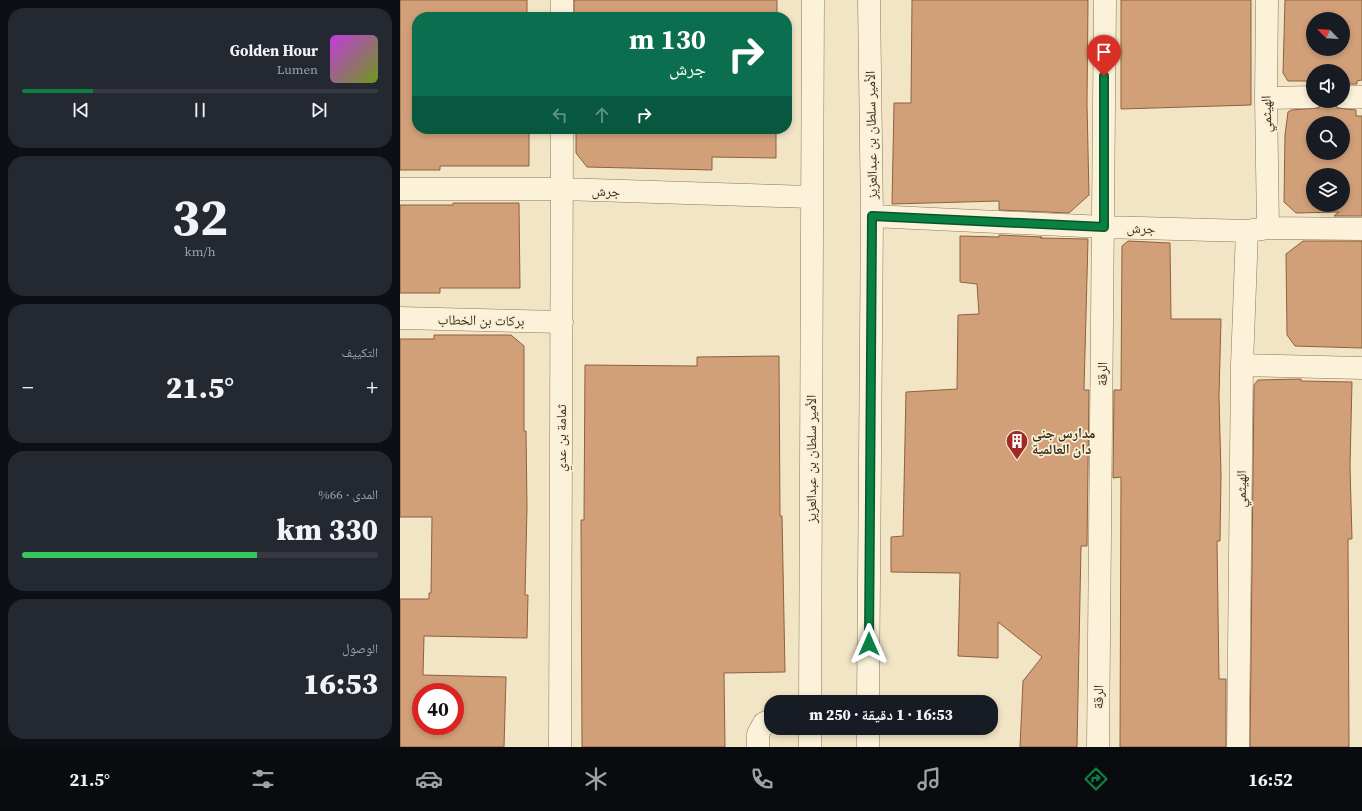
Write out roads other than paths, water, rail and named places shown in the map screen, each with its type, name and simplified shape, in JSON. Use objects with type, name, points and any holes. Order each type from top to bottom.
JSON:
[{"type":"street","points":[[562,0],[562,12]]},
{"type":"street","name":"الأمير سلطان بن عبدالعزيز","points":[[810,695],[813,0]]},
{"type":"street","name":"الأمير سلطان بن عبدالعزيز","points":[[868,695],[872,216],[869,0]]},
{"type":"street","name":"الرقة","points":[[1098,747],[1105,0]]},
{"type":"street","name":"الهيثمي","points":[[1238,747],[1242,365],[1258,230],[1266,98],[1267,0]]},
{"type":"street","points":[[1266,98],[1306,97]]},
{"type":"street","points":[[1350,97],[1362,97]]},
{"type":"street","name":"ثمامة بن عدي","points":[[560,747],[562,134]]},
{"type":"street","name":"جرش","points":[[400,189],[562,189],[812,197]]},
{"type":"street","name":"جرش","points":[[872,216],[1104,227],[1258,230],[1362,229]]},
{"type":"street","name":"بركات بن الخطاب","points":[[400,318],[562,322]]},
{"type":"street","points":[[1242,365],[1362,368]]},
{"type":"street","points":[[758,747],[758,734],[764,723]]},
{"type":"street","points":[[810,735],[810,747]]},
{"type":"street","points":[[868,735],[868,747]]},
{"type":"place","name":"مدارس جنى دان العالمية","points":[[1017,460]]}]
